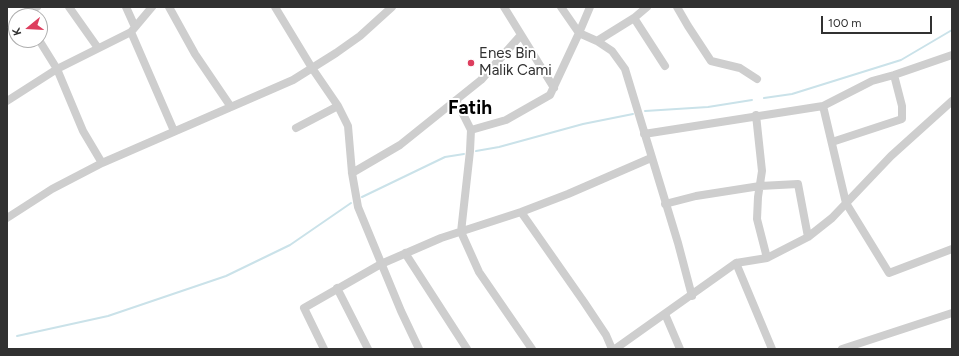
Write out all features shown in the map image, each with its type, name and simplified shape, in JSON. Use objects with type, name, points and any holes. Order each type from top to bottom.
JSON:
[{"type":"street","points":[[69,7],[98,48]]},
{"type":"street","points":[[126,7],[133,29],[174,132]]},
{"type":"street","points":[[7,101],[57,68],[133,29],[152,7]]},
{"type":"street","points":[[169,7],[196,54],[231,107]]},
{"type":"street","points":[[275,7],[312,68],[338,106],[348,126],[352,172],[358,207],[401,311],[419,349]]},
{"type":"street","points":[[7,218],[52,190],[102,162],[293,80],[360,36],[392,7]]},
{"type":"street","points":[[504,7],[554,88]]},
{"type":"street","points":[[561,7],[579,33],[597,41],[612,51],[625,69],[678,243],[692,296]]},
{"type":"street","points":[[471,130],[506,120],[550,95],[590,7]]},
{"type":"street","points":[[597,41],[634,18],[647,7]]},
{"type":"street","points":[[677,7],[711,61],[740,68],[757,78]]},
{"type":"street","points":[[634,18],[665,66]]},
{"type":"street","points":[[352,172],[400,145],[481,80],[521,35]]},
{"type":"street","points":[[44,48],[57,68],[83,131],[102,162]]},
{"type":"street","points":[[644,134],[756,115],[823,106],[872,81],[952,55]]},
{"type":"street","points":[[832,142],[902,119],[902,106],[894,75]]},
{"type":"street","points":[[456,100],[471,130],[462,232],[479,272],[532,349]]},
{"type":"street","points":[[521,212],[606,335],[618,348],[736,263],[767,258],[808,237],[832,218],[891,156],[952,101]]},
{"type":"street","points":[[296,128],[338,106]]},
{"type":"street","points":[[823,106],[846,203],[889,273],[952,249]]},
{"type":"street","points":[[756,115],[762,171],[758,219],[767,258]]},
{"type":"street","points":[[324,349],[304,308],[338,288],[381,264],[441,238],[521,212],[568,194],[652,158]]},
{"type":"street","points":[[665,204],[696,196],[760,186],[798,184],[808,237]]},
{"type":"street","points":[[406,253],[467,349]]},
{"type":"street","points":[[736,263],[772,349]]},
{"type":"street","points":[[338,288],[368,349]]},
{"type":"street","points":[[842,349],[952,313]]},
{"type":"street","points":[[665,314],[680,349]]},
{"type":"waterway","points":[[764,98],[792,94],[901,60],[952,30]]},
{"type":"waterway","points":[[645,111],[708,107],[752,100]]},
{"type":"waterway","points":[[476,151],[499,147],[583,124],[633,114]]},
{"type":"waterway","points":[[362,197],[445,157],[464,154]]},
{"type":"waterway","points":[[17,336],[108,316],[226,276],[290,245],[351,203]]},
{"type":"place","name":"Enes Bin Malik Cami","points":[[471,63]]},
{"type":"district","name":"Fatih","points":[[470,108]]}]
